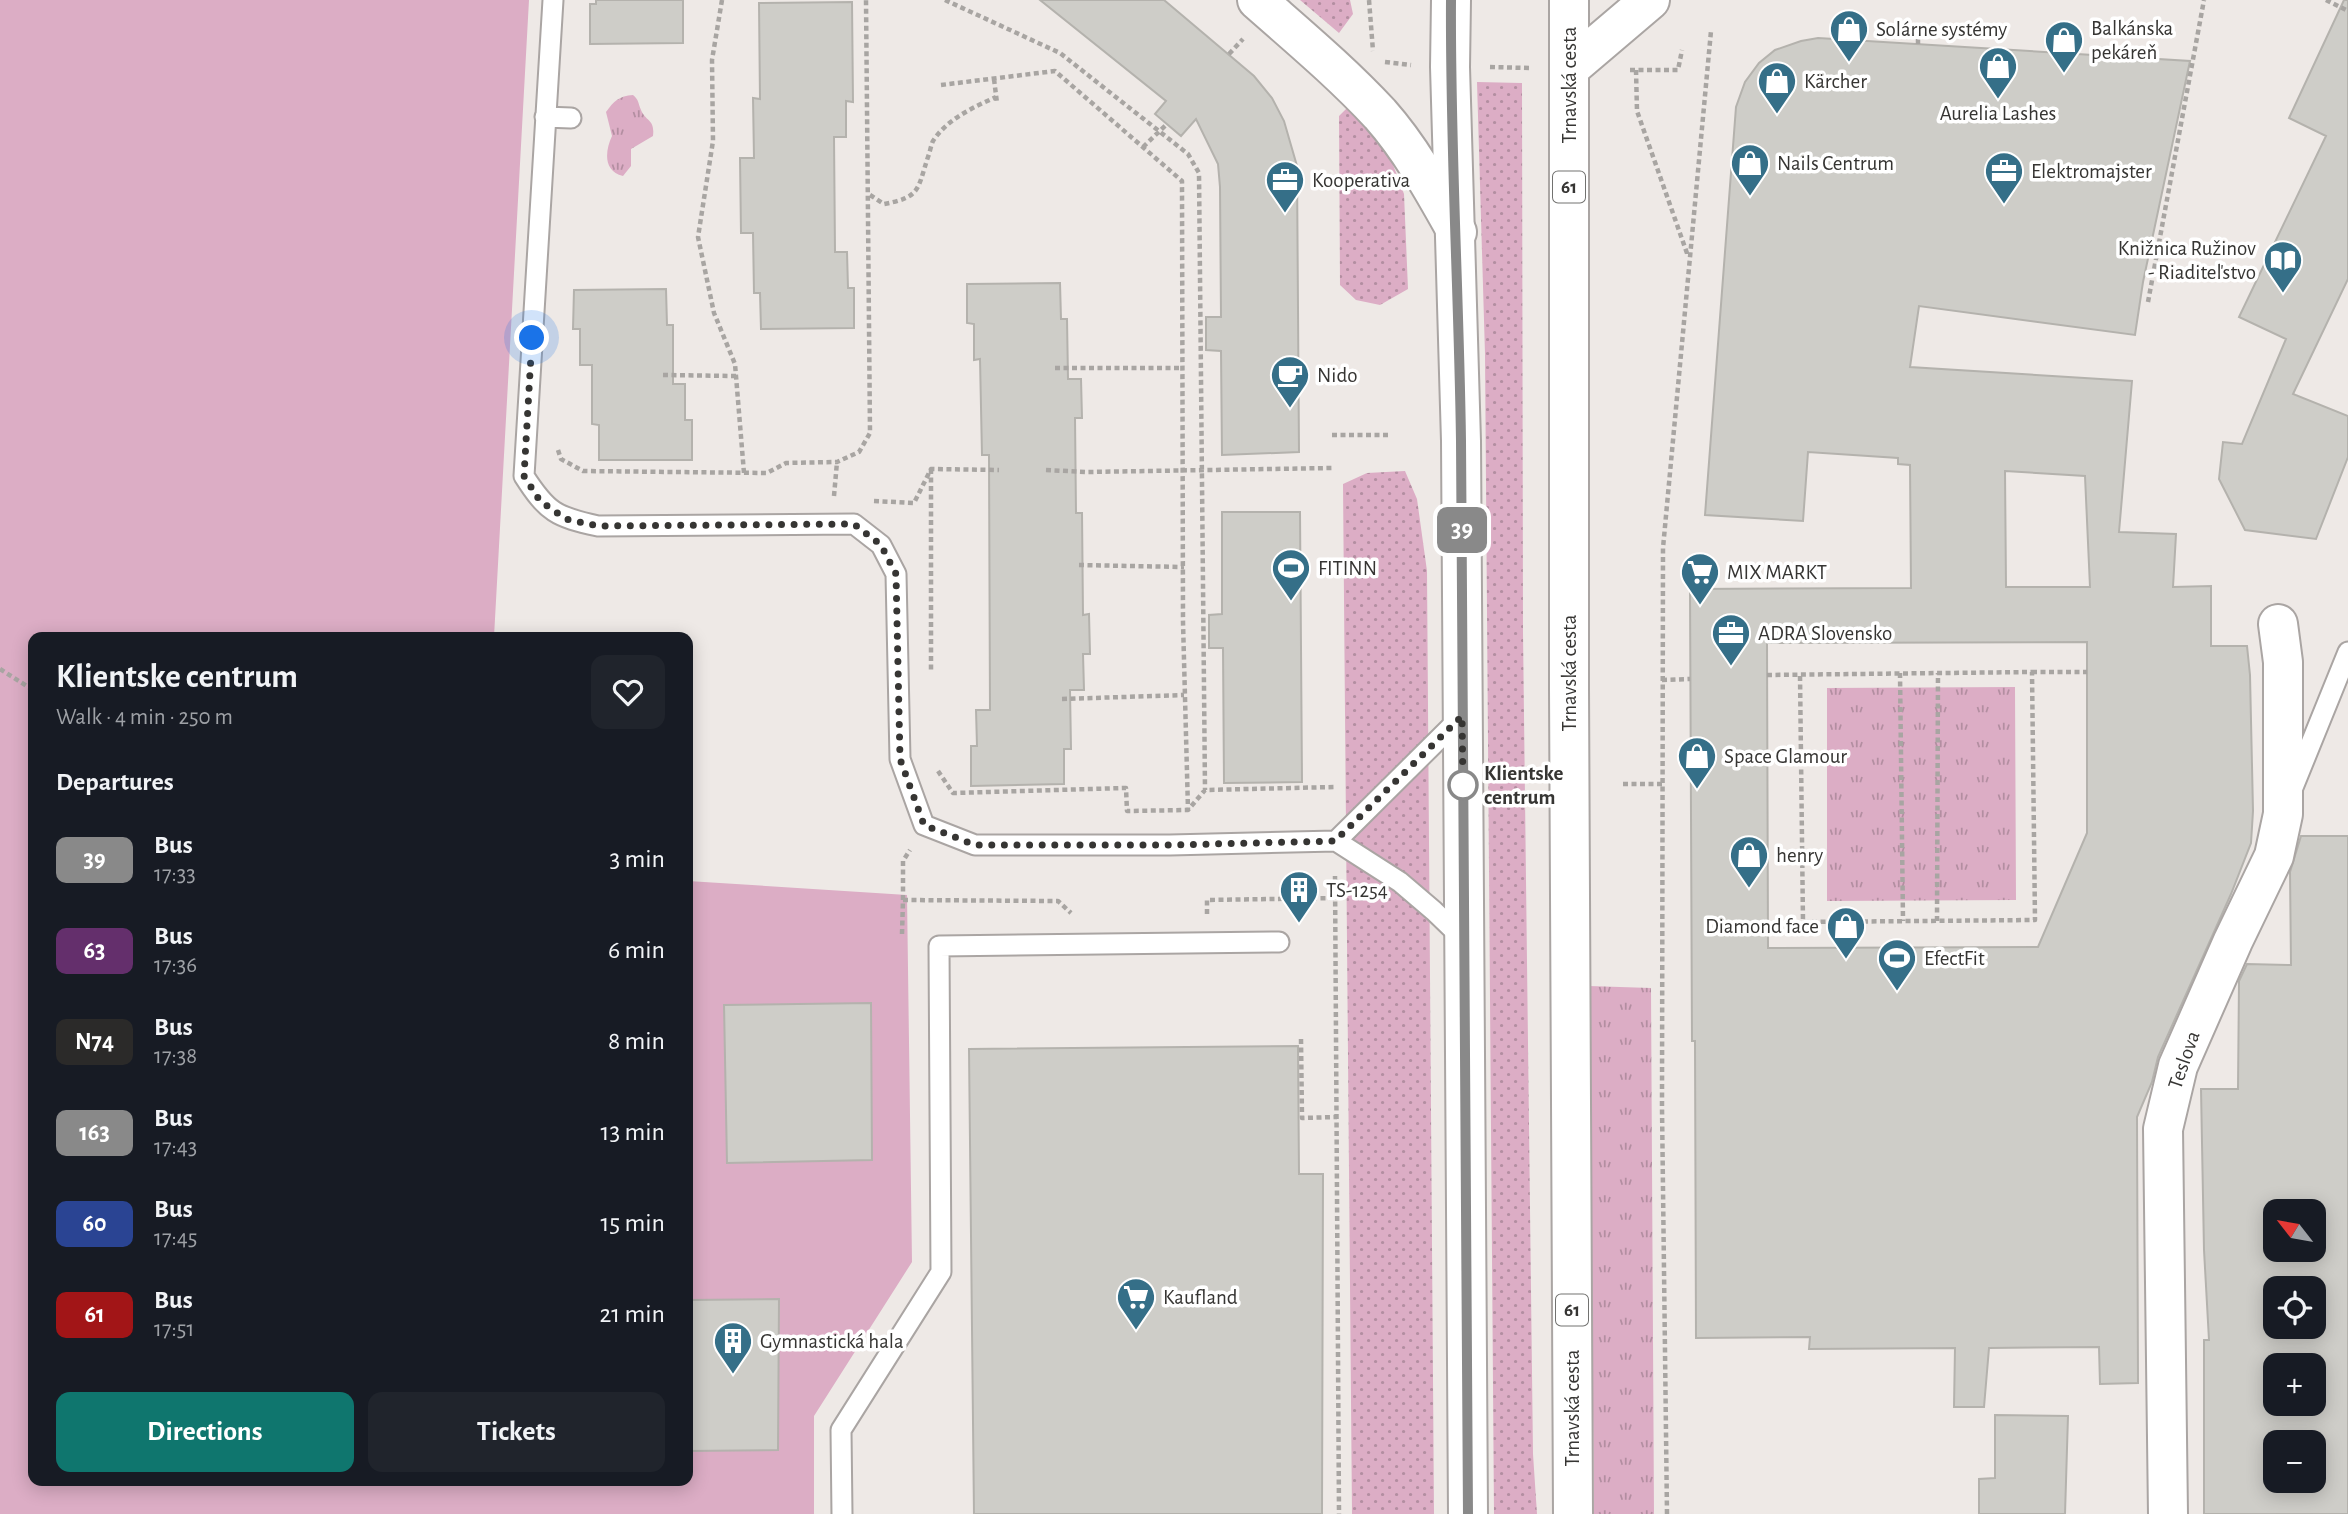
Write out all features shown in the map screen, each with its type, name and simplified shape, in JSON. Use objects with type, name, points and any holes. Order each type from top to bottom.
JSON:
[{"type":"main road","points":[[1451,0],[1450,67],[1462,455],[1468,1514]]},
{"type":"main road","name":"Trnavská cesta","points":[[1569,0],[1573,1514]]},
{"type":"main road","points":[[1570,68],[1650,0]]},
{"type":"main road","points":[[1252,17],[1352,85],[1406,147],[1457,232]]},
{"type":"main road","name":"Teslova","points":[[2168,1514],[2163,1129],[2178,1066],[2274,856],[2283,814],[2283,662],[2278,624]]},
{"type":"lane","points":[[553,0],[524,476],[540,501],[566,519],[598,526],[854,524],[881,545],[896,574],[900,759],[924,825],[975,845],[1170,845],[1335,841],[1400,882],[1463,940]]},
{"type":"lane","points":[[545,117],[571,118]]},
{"type":"lane","points":[[2283,814],[2348,652]]},
{"type":"lane","points":[[1335,841],[1462,716]]},
{"type":"lane","points":[[842,1514],[841,1430],[942,1272],[939,946],[1279,942]]},
{"type":"path","points":[[722,0],[712,60],[713,141],[698,237],[714,313],[735,365],[744,473]]},
{"type":"path","points":[[554,439],[561,459],[583,471],[767,473],[786,463],[837,462],[859,452],[870,433],[870,195],[866,0]]},
{"type":"path","points":[[932,761],[953,793],[1126,788],[1127,811],[1188,810],[1205,790],[1199,173],[1188,154],[1060,53],[945,0]]},
{"type":"path","points":[[1369,0],[1373,60]]},
{"type":"path","points":[[2148,302],[2204,0]]},
{"type":"path","points":[[2326,0],[2348,11]]},
{"type":"path","points":[[1229,54],[1252,17]]},
{"type":"path","points":[[1918,30],[1918,44]]},
{"type":"path","points":[[1667,1514],[1662,1121],[1663,548],[1711,31]]},
{"type":"path","points":[[1678,70],[1682,50]]},
{"type":"path","points":[[1383,61],[1408,65]]},
{"type":"path","points":[[1487,67],[1522,67]]},
{"type":"path","points":[[1636,70],[1637,111],[1690,259]]},
{"type":"path","points":[[941,85],[1055,71],[1182,181],[1184,695],[1188,810]]},
{"type":"path","points":[[870,195],[884,204],[904,200],[917,192],[934,141],[951,122],[970,109],[997,100],[994,79]]},
{"type":"path","points":[[1143,147],[1167,124]]},
{"type":"path","points":[[1055,368],[1184,368]]},
{"type":"path","points":[[663,375],[736,376]]},
{"type":"path","points":[[1332,435],[1391,435]]},
{"type":"path","points":[[1046,470],[1087,472],[1332,468]]},
{"type":"path","points":[[931,470],[999,470]]},
{"type":"path","points":[[914,503],[931,470]]},
{"type":"path","points":[[931,470],[932,677]]},
{"type":"path","points":[[1079,565],[1184,567]]},
{"type":"path","points":[[0,669],[28,687]]},
{"type":"path","points":[[1800,675],[1803,922],[2035,920],[2032,672]]},
{"type":"path","points":[[1767,675],[2087,672]]},
{"type":"path","points":[[1900,673],[1903,921]]},
{"type":"path","points":[[1937,921],[1938,673]]},
{"type":"path","points":[[1662,680],[1690,679]]},
{"type":"path","points":[[1062,699],[1184,695]]},
{"type":"path","points":[[1623,784],[1663,784]]},
{"type":"path","points":[[1205,790],[1335,788]]},
{"type":"path","points":[[902,934],[903,862],[924,825]]},
{"type":"path","points":[[1335,868],[1339,1514]]},
{"type":"path","points":[[1207,925],[1207,900],[1335,898]]},
{"type":"path","points":[[903,900],[1058,901],[1076,917]]},
{"type":"path","points":[[1301,1039],[1302,1118],[1337,1117]]},
{"type":"green space","points":[[0,0],[529,0],[494,632],[28,632],[28,1486],[693,1486],[693,881],[907,895],[912,1262],[814,1416],[814,1514],[0,1514]]},
{"type":"green space","points":[[1300,0],[1350,0],[1353,14],[1339,33]]},
{"type":"green space","points":[[1477,82],[1522,83],[1523,633],[1533,1454],[1537,1514],[1494,1514],[1485,354]]},
{"type":"green space","points":[[633,95],[651,123],[653,136],[631,149],[631,166],[623,176],[612,170],[607,160],[612,136],[606,112],[617,100]]},
{"type":"green space","points":[[1349,106],[1364,120],[1392,162],[1404,194],[1408,289],[1380,305],[1356,300],[1340,285],[1339,116]]},
{"type":"green space","points":[[1405,471],[1417,499],[1427,571],[1434,1514],[1352,1514],[1343,484],[1367,473]]},
{"type":"green space","points":[[2015,687],[2016,900],[1827,901],[1827,688]]},
{"type":"green space","points":[[1589,986],[1651,988],[1654,1514],[1594,1514]]},
{"type":"building","points":[[596,0],[683,0],[683,43],[590,44],[590,4],[596,4]]},
{"type":"building","points":[[1040,0],[1164,0],[1254,76],[1272,98],[1284,121],[1297,166],[1299,452],[1222,455],[1221,351],[1206,350],[1206,317],[1221,317],[1220,187],[1218,164],[1196,119],[1181,136],[1155,114],[1166,101]]},
{"type":"building","points":[[2344,0],[2348,0],[2348,279],[2293,394],[2348,416],[2348,457],[2316,539],[2245,530],[2219,479],[2223,442],[2242,444],[2286,339],[2239,317],[2326,136],[2289,118]]},
{"type":"building","points":[[852,2],[853,102],[846,101],[846,137],[834,137],[835,252],[847,252],[848,288],[854,288],[854,328],[761,329],[760,293],[754,293],[753,233],[741,233],[740,158],[754,158],[753,98],[760,99],[759,3]]},
{"type":"building","points":[[1818,38],[2190,61],[2143,282],[2135,335],[1919,306],[1910,367],[2132,381],[2119,532],[2176,534],[2173,587],[2211,586],[2211,646],[2247,646],[2253,811],[2251,843],[2158,1057],[2152,1082],[2137,1117],[2138,1383],[2100,1384],[2099,1347],[1989,1348],[1984,1407],[1954,1407],[1955,1348],[1809,1349],[1810,1337],[1696,1338],[1690,589],[1911,588],[1910,465],[1898,464],[1898,458],[1808,452],[1803,521],[1705,515],[1736,107],[1745,82],[1759,63],[1775,50]],"holes":[[[2005,471],[2085,476],[2090,587],[2006,587]],[[2087,642],[2087,833],[2038,947],[1768,948],[1767,643]]]},
{"type":"building","points":[[1060,283],[1061,319],[1067,319],[1068,379],[1081,379],[1082,418],[1075,418],[1076,513],[1082,513],[1083,615],[1089,614],[1090,654],[1083,654],[1084,690],[1070,690],[1071,749],[1064,749],[1064,784],[971,786],[971,746],[977,746],[976,710],[990,710],[989,455],[982,455],[980,359],[974,360],[974,324],[967,323],[967,284]]},
{"type":"building","points":[[666,289],[667,325],[673,325],[673,384],[685,384],[685,420],[692,420],[692,460],[599,460],[599,425],[592,424],[592,365],[580,365],[580,329],[573,329],[574,290]]},
{"type":"building","points":[[1222,512],[1300,512],[1302,782],[1224,783],[1223,648],[1209,648],[1209,615],[1222,614]]},
{"type":"building","points":[[2301,836],[2348,836],[2348,1514],[2204,1514],[2204,1340],[2209,1340],[2204,1250],[2201,1089],[2238,1089],[2239,981],[2247,964],[2291,965],[2290,872]]},
{"type":"building","points":[[871,1003],[872,1160],[727,1163],[724,1005]]},
{"type":"building","points":[[1298,1046],[1299,1174],[1323,1174],[1322,1514],[974,1514],[969,1049]]},
{"type":"building","name":"Gymnastická hala","points":[[779,1299],[778,1450],[693,1451],[693,1300]]},
{"type":"building","points":[[1995,1415],[2068,1416],[2065,1514],[1979,1514],[1979,1479],[1995,1478]]},
{"type":"bus line","name":"39","points":[[1451,0],[1450,67],[1457,232],[1461,441],[1468,1514]]},
{"type":"place","name":"Solárne systémy","points":[[1849,63]]},
{"type":"place","name":"Balkánska pekáreň","points":[[2064,74]]},
{"type":"place","name":"Aurelia Lashes","points":[[1998,100]]},
{"type":"place","name":"Kärcher","points":[[1777,115]]},
{"type":"place","name":"Nails Centrum","points":[[1750,197]]},
{"type":"place","name":"Elektromajster","points":[[2004,205]]},
{"type":"place","name":"Kooperativa","points":[[1285,214]]},
{"type":"place","name":"Knižnica Ružinov - Riaditeľstvo","points":[[2283,294]]},
{"type":"place","name":"Nido","points":[[1290,409]]},
{"type":"place","name":"FITINN","points":[[1291,602]]},
{"type":"place","name":"MIX MARKT","points":[[1700,606]]},
{"type":"place","name":"ADRA Slovensko","points":[[1731,667]]},
{"type":"place","name":"Klientske centrum","points":[[1463,785]]},
{"type":"place","name":"Space Glamour","points":[[1697,790]]},
{"type":"place","name":"henry","points":[[1749,889]]},
{"type":"place","name":"TS-1254","points":[[1299,924]]},
{"type":"place","name":"Diamond face","points":[[1846,960]]},
{"type":"place","name":"EfectFit","points":[[1897,992]]},
{"type":"place","name":"Kaufland","points":[[1136,1331]]},
{"type":"place","name":"Gymnastická hala","points":[[733,1375]]},
{"type":"route","points":[[532,338],[524,476],[540,501],[566,519],[598,526],[854,524],[881,545],[896,574],[900,759],[924,825],[975,845],[1170,845],[1335,841],[1462,716],[1463,785]]}]
